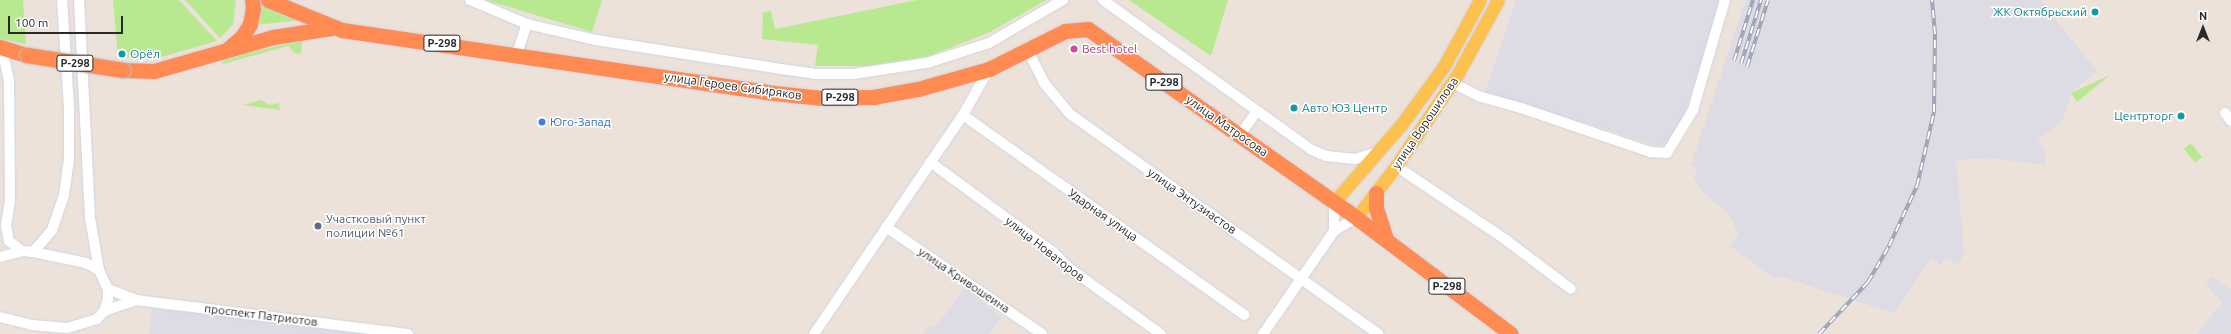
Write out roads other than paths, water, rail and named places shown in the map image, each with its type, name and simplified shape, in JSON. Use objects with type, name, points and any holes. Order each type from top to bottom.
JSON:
[{"type":"highway","points":[[226,51],[242,37],[250,24],[253,9],[252,0]]},
{"type":"highway","name":"Р-298","points":[[268,0],[335,28]]},
{"type":"highway","name":"Р-298","points":[[1,48],[27,55],[123,70],[154,70],[273,38],[335,28]]},
{"type":"highway","name":"улица Героев Сибиряков","points":[[335,28],[766,92],[822,98],[873,97],[918,89],[989,69],[1065,31],[1088,29]]},
{"type":"highway","name":"улица Матросова","points":[[1088,29],[1334,202]]},
{"type":"highway","points":[[1376,192],[1376,208],[1387,240]]},
{"type":"highway","name":"Р-298","points":[[1334,202],[1387,240],[1508,333]]},
{"type":"main road","name":"улица Ворошилова","points":[[1334,202],[1378,152],[1444,66],[1480,0]]},
{"type":"main road","name":"улица Ворошилова","points":[[1356,218],[1396,166],[1451,82],[1498,0]]},
{"type":"street","points":[[33,252],[52,230],[64,195],[68,160],[69,107],[62,0]]},
{"type":"street","points":[[0,317],[32,326],[68,328],[88,324],[97,319],[104,311],[108,289],[99,270],[90,218],[79,0]]},
{"type":"street","name":"улица Героев Сибиряков","points":[[470,0],[526,24],[670,53],[816,74],[853,74],[927,63],[989,43],[1063,0]]},
{"type":"street","points":[[1103,0],[1312,150],[1326,156],[1355,159],[1378,152]]},
{"type":"street","points":[[1451,82],[1478,96],[1521,108],[1650,152],[1660,154],[1667,153],[1693,110],[1725,0]]},
{"type":"street","points":[[517,54],[526,24]]},
{"type":"street","points":[[0,239],[6,226],[10,200],[8,81],[1,48]]},
{"type":"street","name":"улица Энтузиастов","points":[[1027,49],[1044,83],[1070,114],[1378,334]]},
{"type":"street","points":[[814,334],[963,115],[989,69]]},
{"type":"street","points":[[1240,135],[1257,111]]},
{"type":"street","name":"Ударная улица","points":[[963,115],[1244,315]]},
{"type":"street","name":"улица Новаторов","points":[[930,162],[1053,252],[1069,268],[1161,334]]},
{"type":"street","points":[[1396,166],[1506,240],[1571,289]]},
{"type":"street","points":[[1334,202],[1334,231]]},
{"type":"street","name":"улица Ворошилова","points":[[1268,332],[1334,231],[1356,218]]},
{"type":"street","points":[[6,226],[9,241],[22,251]]},
{"type":"street","name":"улица Кривошеина","points":[[886,227],[1042,334]]},
{"type":"street","points":[[0,257],[22,251],[33,252],[68,257],[99,270]]},
{"type":"street","name":"проспект Патриотов","points":[[108,289],[136,300],[380,332],[408,334]]},
{"type":"street","name":"проспект Патриотов","points":[[104,311],[136,300]]},
{"type":"railway","points":[[1734,61],[1753,0]]},
{"type":"railway","points":[[1741,64],[1761,0]]},
{"type":"railway","points":[[1747,67],[1768,0]]},
{"type":"railway","points":[[1819,334],[1868,282],[1889,246],[1917,186],[1934,112],[1935,34],[1932,0]]},
{"type":"place","name":"ЖК Октябрьский","points":[[2095,12]]},
{"type":"place","name":"Best hotel","points":[[1074,49]]},
{"type":"place","name":"Орёл","points":[[122,54]]},
{"type":"place","name":"Авто ЮЗ Центр","points":[[1294,108]]},
{"type":"place","name":"Центрторг","points":[[2181,116]]},
{"type":"place","name":"Юго-Запад","points":[[542,122]]},
{"type":"place","name":"Участковый пункт полиции №61","points":[[318,226]]}]
